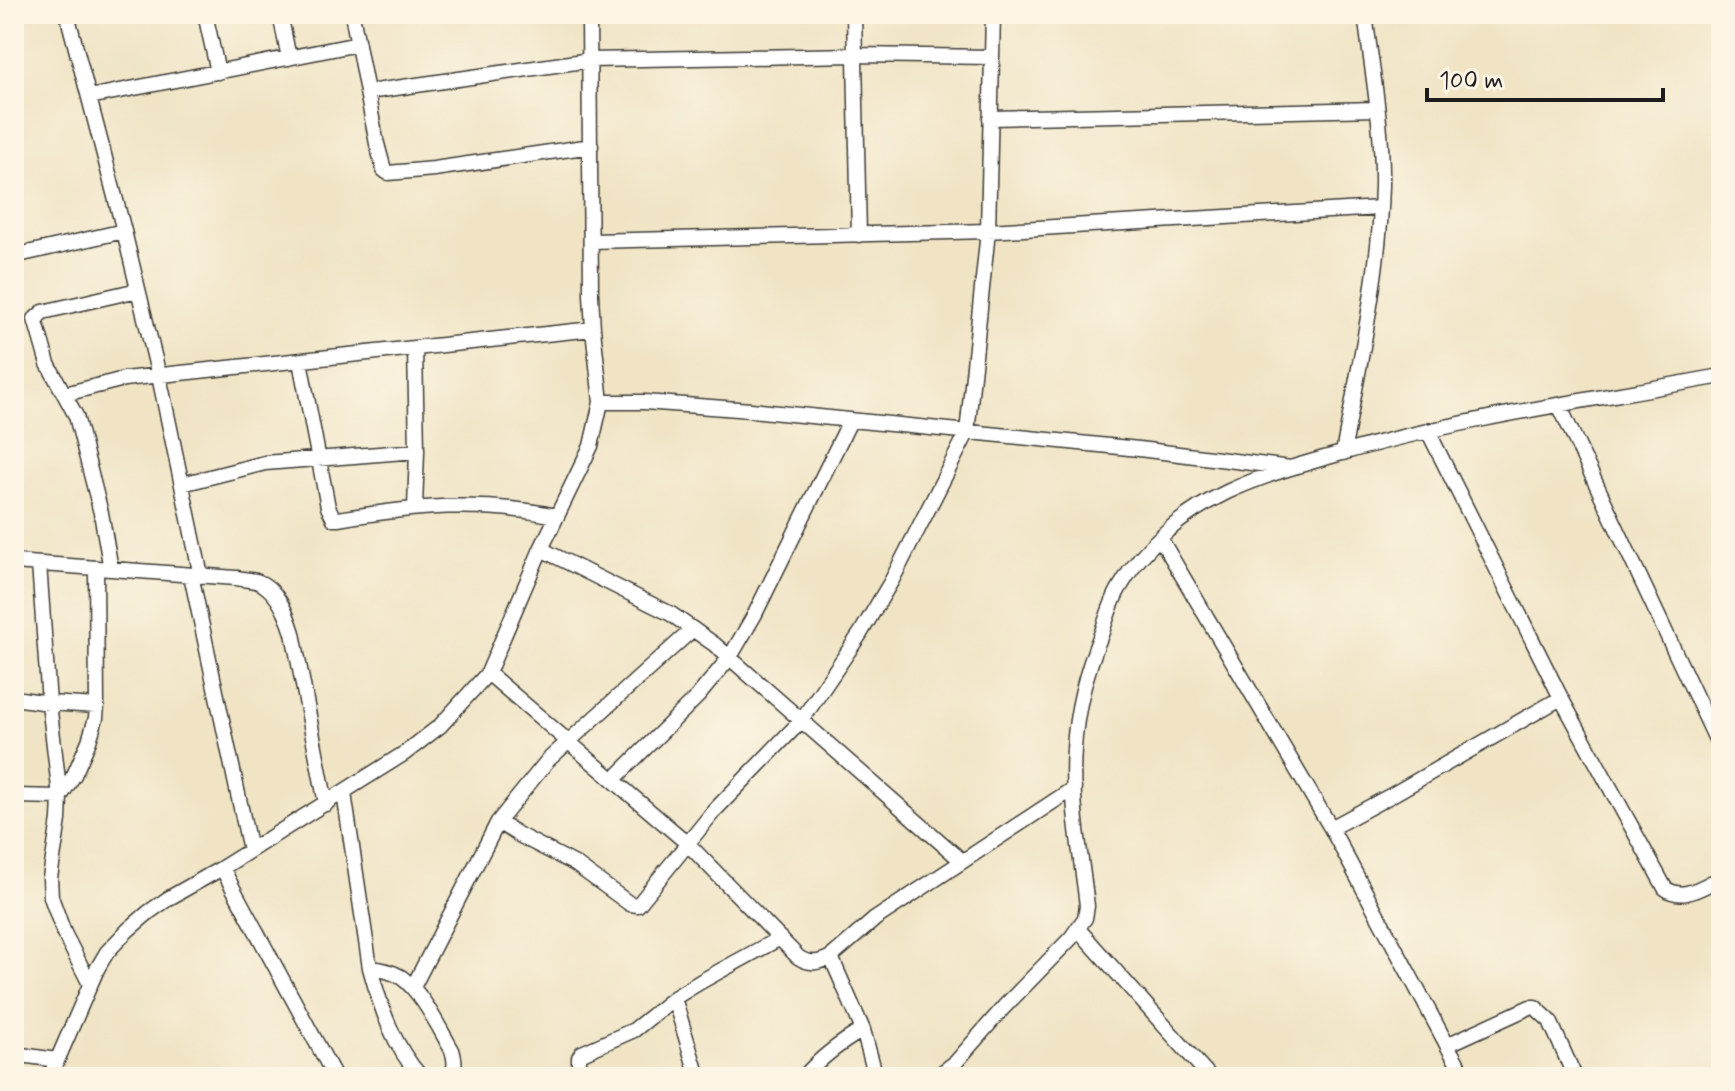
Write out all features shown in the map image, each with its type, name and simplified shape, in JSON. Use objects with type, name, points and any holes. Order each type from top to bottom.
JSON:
[{"type":"street","points":[[67,14],[159,376],[250,850]]},
{"type":"street","points":[[205,14],[218,72]]},
{"type":"street","points":[[280,14],[289,58]]},
{"type":"street","points":[[352,14],[382,163],[388,173],[591,146]]},
{"type":"street","points":[[50,1077],[90,984],[107,952],[128,930],[169,898],[405,753],[440,726],[488,673],[541,549],[591,446],[601,402],[593,329],[589,14]]},
{"type":"street","points":[[854,14],[859,235]]},
{"type":"street","points":[[498,822],[575,864],[630,904],[642,902],[714,811],[801,721],[860,634],[892,580],[967,433],[988,231],[993,14],[1030,14]]},
{"type":"street","points":[[1343,453],[1372,282],[1380,208],[1381,137],[1365,14]]},
{"type":"street","points":[[89,97],[358,44]]},
{"type":"street","points":[[368,92],[590,60],[855,55],[992,57]]},
{"type":"street","points":[[990,118],[1377,109]]},
{"type":"street","points":[[592,241],[988,231],[1380,208]]},
{"type":"street","points":[[14,256],[124,231]]},
{"type":"street","points":[[60,797],[89,741],[97,706],[104,569],[101,513],[88,460],[76,416],[48,364],[36,316],[138,290]]},
{"type":"street","points":[[65,394],[124,379],[593,329]]},
{"type":"street","points":[[415,348],[415,508]]},
{"type":"street","points":[[300,361],[328,507],[334,519],[415,508],[478,505],[557,516]]},
{"type":"street","points":[[936,1077],[954,1070],[997,1014],[1085,918],[1087,906],[1074,788],[1078,709],[1094,650],[1119,588],[1141,557],[1160,538],[1226,492],[1291,468],[1392,438],[1721,376]]},
{"type":"street","points":[[601,402],[722,408],[1139,449],[1291,468]]},
{"type":"street","points":[[1559,405],[1721,750]]},
{"type":"street","points":[[613,780],[698,696],[730,657],[755,614],[850,421]]},
{"type":"street","points":[[1428,431],[1561,698],[1665,888],[1685,894],[1721,878]]},
{"type":"street","points":[[182,484],[249,466],[417,451]]},
{"type":"street","points":[[1160,538],[1331,828],[1465,1077]]},
{"type":"street","points":[[541,549],[671,614],[693,629],[730,657],[962,861]]},
{"type":"street","points":[[14,562],[259,582],[270,589],[287,615],[293,633],[326,804]]},
{"type":"street","points":[[39,564],[49,703],[60,797],[50,878],[51,897],[64,933],[90,984]]},
{"type":"street","points":[[413,987],[498,822],[548,760],[693,629]]},
{"type":"street","points":[[488,673],[687,843],[805,962],[815,963],[831,957],[875,919],[1074,788]]},
{"type":"street","points":[[14,698],[97,706]]},
{"type":"street","points":[[1331,828],[1561,698]]},
{"type":"street","points":[[344,793],[370,968],[389,1028],[404,1056],[421,1077]]},
{"type":"street","points":[[14,796],[60,797]]},
{"type":"street","points":[[222,868],[330,1075]]},
{"type":"street","points":[[1078,929],[1210,1077]]},
{"type":"street","points":[[584,1077],[579,1064],[582,1053],[634,1030],[674,998],[780,938]]},
{"type":"street","points":[[831,957],[863,1030],[876,1077]]},
{"type":"street","points":[[370,968],[390,972],[413,987],[452,1050],[455,1060],[451,1077]]},
{"type":"street","points":[[674,998],[698,1077]]},
{"type":"street","points":[[1447,1045],[1535,1007],[1550,1021],[1575,1077]]},
{"type":"street","points":[[804,1077],[838,1044],[863,1030]]},
{"type":"street","points":[[14,1054],[57,1060]]}]
